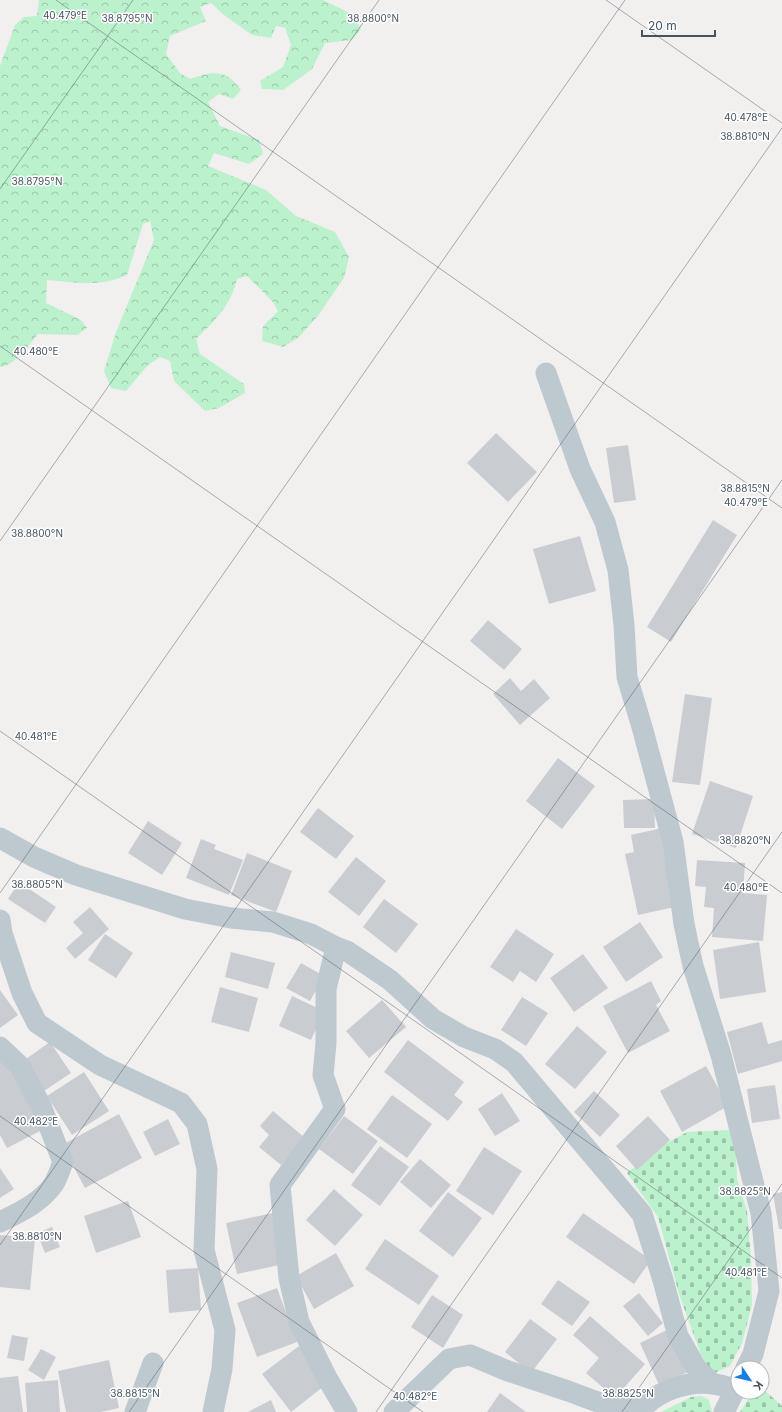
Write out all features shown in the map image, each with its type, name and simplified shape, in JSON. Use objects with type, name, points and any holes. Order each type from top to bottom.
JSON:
[{"type":"street","points":[[546,373],[580,469],[605,522],[618,570],[624,625],[627,677],[673,842],[684,924],[693,966],[721,1055],[762,1213],[769,1291],[749,1360]]},
{"type":"street","points":[[0,838],[34,857],[76,875],[185,909],[231,918],[273,922],[311,934],[347,951],[390,980],[433,1019],[464,1037],[495,1049],[514,1062],[642,1214],[663,1280],[678,1336],[697,1369],[713,1384]]},
{"type":"street","points":[[0,920],[2,933],[22,993],[37,1023],[100,1065],[181,1104],[197,1124],[207,1169],[204,1250],[225,1330],[222,1369],[213,1412]]},
{"type":"street","points":[[336,947],[326,989],[326,1043],[323,1075],[335,1109],[280,1185],[289,1278],[299,1322],[347,1412]]},
{"type":"street","points":[[0,1047],[20,1066],[41,1106],[63,1162],[54,1184],[40,1200],[25,1211],[0,1222]]},
{"type":"street","points":[[394,1412],[449,1359],[470,1355],[508,1371],[568,1390],[614,1408],[643,1408],[664,1392],[689,1384],[730,1385]]},
{"type":"street","points":[[135,1412],[153,1363]]},
{"type":"street","points":[[724,1412],[730,1400]]},
{"type":"green space","points":[[39,0],[323,0],[352,14],[361,29],[352,40],[325,43],[312,69],[283,90],[262,89],[260,81],[283,67],[291,45],[285,28],[276,26],[271,38],[252,35],[224,15],[211,3],[200,7],[206,21],[170,36],[166,54],[180,73],[190,79],[212,73],[224,75],[230,78],[241,90],[233,99],[219,94],[208,102],[220,126],[259,140],[263,154],[249,164],[214,153],[208,166],[266,190],[296,216],[335,232],[349,257],[344,278],[317,317],[298,338],[283,347],[262,341],[263,326],[278,311],[273,302],[247,276],[237,279],[231,297],[226,305],[210,326],[196,339],[200,354],[244,384],[245,393],[219,408],[205,411],[174,381],[170,361],[160,357],[147,366],[126,391],[111,388],[104,371],[116,332],[154,240],[150,221],[143,224],[127,275],[106,282],[97,283],[47,280],[46,303],[81,320],[87,328],[77,335],[38,334],[16,359],[6,366],[0,367],[0,66],[15,25],[24,17],[37,16]]},
{"type":"green space","points":[[729,1130],[736,1152],[737,1179],[747,1211],[751,1258],[752,1305],[742,1343],[733,1360],[730,1360],[730,1366],[712,1374],[700,1352],[679,1294],[658,1217],[627,1173],[660,1147],[687,1132]]},
{"type":"green space","points":[[770,1395],[782,1406],[782,1412],[740,1412],[748,1400],[770,1400]]},
{"type":"green space","points":[[701,1396],[709,1400],[712,1412],[661,1412],[691,1397]]},
{"type":"building","points":[[496,433],[537,472],[508,502],[467,463]]},
{"type":"building","points":[[628,445],[636,500],[614,503],[606,448]]},
{"type":"building","points":[[713,520],[737,535],[671,642],[647,627]]},
{"type":"building","points":[[580,536],[596,591],[549,604],[533,549]]},
{"type":"building","points":[[488,620],[522,649],[504,670],[470,641]]},
{"type":"building","points":[[510,678],[521,691],[534,679],[550,698],[520,725],[493,694]]},
{"type":"building","points":[[685,694],[712,698],[700,785],[672,782]]},
{"type":"building","points":[[558,758],[595,786],[562,829],[526,801]]},
{"type":"building","points":[[710,781],[753,796],[736,848],[692,834]]},
{"type":"building","points":[[654,799],[655,828],[624,828],[623,800]]},
{"type":"building","points":[[318,808],[354,836],[336,859],[300,832]]},
{"type":"building","points":[[148,821],[182,843],[162,875],[128,853]]},
{"type":"building","points":[[662,828],[679,906],[638,915],[625,854],[634,852],[631,835]]},
{"type":"building","points":[[201,839],[216,845],[214,849],[243,860],[229,895],[186,878]]},
{"type":"building","points":[[247,853],[292,871],[276,912],[231,895]]},
{"type":"building","points":[[356,857],[386,881],[359,916],[328,892]]},
{"type":"building","points":[[697,860],[745,863],[743,893],[767,895],[763,941],[712,937],[714,908],[704,907],[706,887],[695,886]]},
{"type":"building","points":[[19,882],[56,907],[45,923],[8,899]]},
{"type":"building","points":[[384,899],[418,924],[396,953],[363,927]]},
{"type":"building","points":[[90,907],[109,929],[75,959],[66,948],[83,933],[73,922]]},
{"type":"building","points":[[640,922],[663,957],[626,982],[603,947]]},
{"type":"building","points":[[516,929],[554,954],[536,982],[520,971],[513,982],[490,967]]},
{"type":"building","points":[[105,934],[133,953],[116,978],[88,960]]},
{"type":"building","points":[[759,942],[766,992],[720,999],[713,950]]},
{"type":"building","points":[[231,952],[275,963],[268,989],[225,977]]},
{"type":"building","points":[[583,954],[608,988],[574,1012],[550,978]]},
{"type":"building","points":[[301,963],[324,976],[310,1001],[286,988]]},
{"type":"building","points":[[651,981],[661,1001],[656,1005],[670,1031],[628,1053],[603,1006]]},
{"type":"building","points":[[220,987],[258,998],[249,1032],[211,1022]]},
{"type":"building","points":[[0,990],[18,1015],[0,1028]]},
{"type":"building","points":[[292,996],[324,1011],[311,1040],[279,1026]]},
{"type":"building","points":[[522,997],[548,1013],[526,1046],[501,1030]]},
{"type":"building","points":[[382,1000],[406,1027],[369,1058],[346,1031]]},
{"type":"building","points":[[762,1022],[768,1044],[782,1040],[782,1061],[738,1074],[727,1032]]},
{"type":"building","points":[[577,1026],[607,1052],[575,1089],[545,1064]]},
{"type":"building","points":[[408,1040],[464,1082],[454,1095],[463,1102],[448,1121],[384,1072]]},
{"type":"building","points":[[50,1042],[71,1073],[44,1091],[23,1061]]},
{"type":"building","points":[[3,1052],[44,1129],[7,1148],[0,1135],[0,1054]]},
{"type":"building","points":[[706,1066],[728,1106],[682,1132],[660,1091]]},
{"type":"building","points":[[84,1072],[109,1111],[72,1135],[47,1096]]},
{"type":"building","points":[[775,1085],[780,1119],[752,1123],[747,1089]]},
{"type":"building","points":[[594,1091],[620,1115],[600,1137],[574,1112]]},
{"type":"building","points":[[502,1093],[520,1121],[495,1136],[478,1109]]},
{"type":"building","points":[[392,1095],[432,1124],[407,1158],[367,1129]]},
{"type":"building","points":[[273,1111],[304,1137],[281,1165],[259,1147],[269,1135],[260,1126]]},
{"type":"building","points":[[119,1114],[142,1158],[85,1188],[62,1145]]},
{"type":"building","points":[[344,1116],[378,1141],[353,1174],[319,1149]]},
{"type":"building","points":[[648,1116],[670,1140],[637,1170],[616,1146]]},
{"type":"building","points":[[168,1119],[180,1144],[155,1156],[143,1132]]},
{"type":"building","points":[[380,1146],[409,1167],[380,1206],[351,1185]]},
{"type":"building","points":[[484,1147],[522,1171],[493,1215],[456,1191]]},
{"type":"building","points":[[420,1159],[451,1185],[431,1208],[400,1182]]},
{"type":"building","points":[[0,1168],[14,1189],[0,1198]]},
{"type":"building","points":[[334,1189],[363,1215],[335,1246],[306,1220]]},
{"type":"building","points":[[448,1192],[482,1218],[453,1257],[419,1231]]},
{"type":"building","points":[[782,1192],[782,1229],[779,1229],[773,1194]]},
{"type":"building","points":[[128,1201],[141,1237],[96,1253],[84,1216]]},
{"type":"building","points":[[273,1213],[284,1264],[237,1274],[226,1223]]},
{"type":"building","points":[[583,1213],[651,1260],[634,1284],[566,1237]]},
{"type":"building","points":[[52,1227],[60,1247],[45,1253],[37,1233]]},
{"type":"building","points":[[0,1235],[35,1238],[30,1290],[0,1287]]},
{"type":"building","points":[[385,1239],[439,1276],[419,1305],[365,1269]]},
{"type":"building","points":[[336,1253],[354,1286],[314,1309],[296,1276]]},
{"type":"building","points":[[198,1268],[201,1310],[169,1313],[166,1270]]},
{"type":"building","points":[[558,1280],[590,1302],[572,1326],[541,1304]]},
{"type":"building","points":[[277,1288],[297,1342],[257,1357],[237,1303]]},
{"type":"building","points":[[639,1293],[663,1323],[648,1336],[623,1306]]},
{"type":"building","points":[[432,1295],[463,1315],[443,1348],[411,1327]]},
{"type":"building","points":[[590,1316],[645,1364],[615,1398],[586,1373],[599,1358],[573,1335]]},
{"type":"building","points":[[530,1319],[557,1339],[531,1373],[505,1352]]},
{"type":"building","points":[[669,1329],[688,1372],[659,1385],[640,1343]]},
{"type":"building","points":[[12,1335],[28,1338],[24,1361],[7,1358]]},
{"type":"building","points":[[299,1346],[328,1383],[291,1412],[262,1374]]},
{"type":"building","points":[[41,1349],[56,1357],[44,1380],[28,1370]]},
{"type":"building","points":[[109,1360],[119,1408],[101,1412],[66,1412],[58,1371]]},
{"type":"building","points":[[18,1376],[23,1412],[0,1412],[0,1378]]},
{"type":"building","points":[[58,1380],[60,1412],[27,1412],[25,1383]]},
{"type":"building","points":[[500,1393],[526,1412],[487,1412]]},
{"type":"building","points":[[271,1400],[276,1412],[248,1412]]}]
